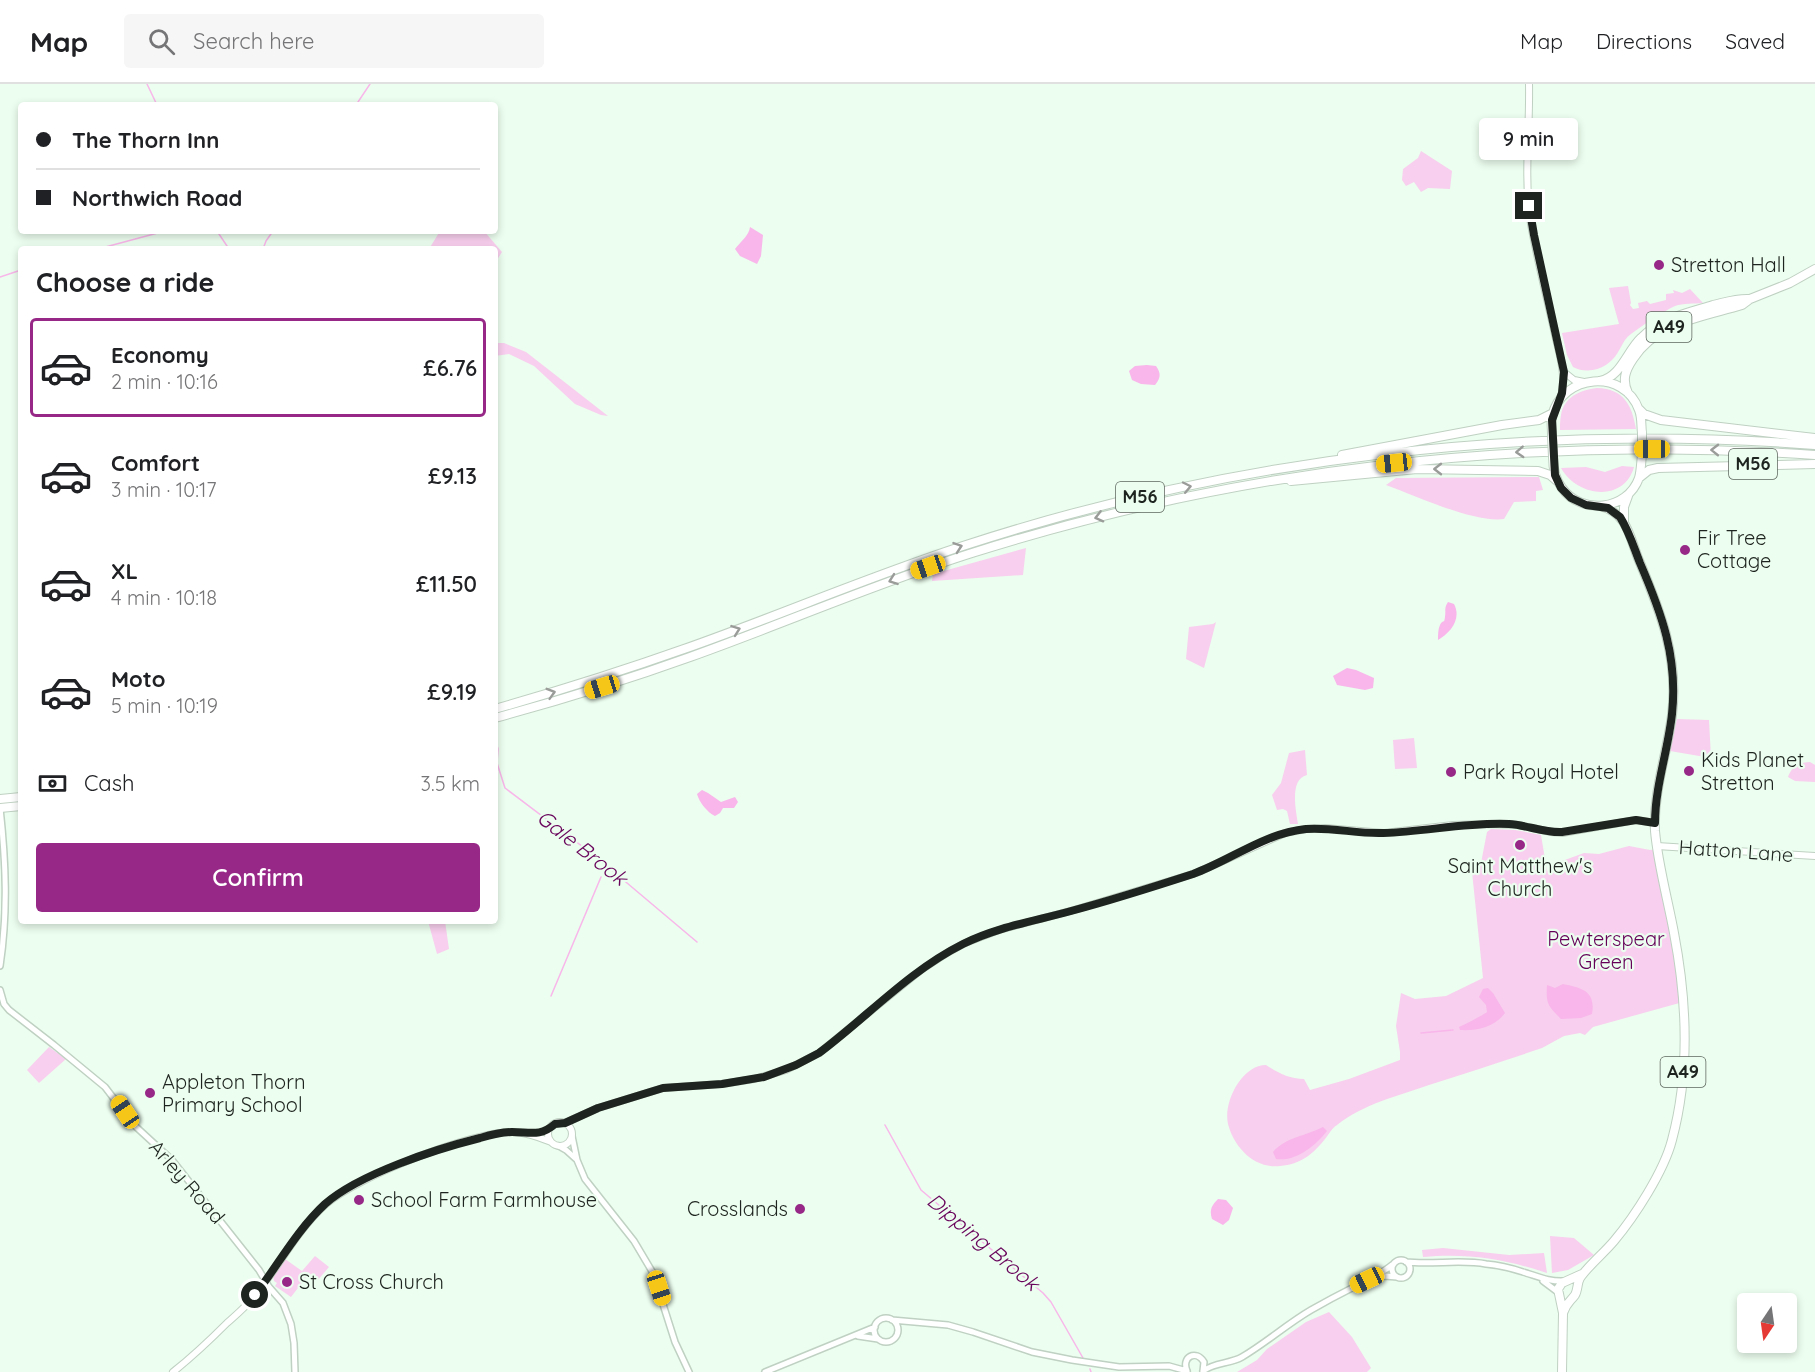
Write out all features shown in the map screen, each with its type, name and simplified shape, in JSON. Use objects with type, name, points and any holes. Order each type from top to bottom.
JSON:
[{"type":"highway","name":"A49","points":[[1628,393],[1624,381],[1626,371],[1639,350],[1654,336],[1682,322],[1742,305],[1750,299],[1790,283],[1815,269]]},
{"type":"highway","name":"A49","points":[[1600,381],[1614,375],[1635,344],[1646,333],[1663,322],[1739,298],[1750,299]]},
{"type":"highway","points":[[1624,522],[1624,507],[1642,475],[1641,412],[1628,393],[1614,384],[1600,381],[1585,382],[1570,389],[1553,413],[1553,469],[1557,481],[1563,491],[1586,505],[1600,506],[1616,503],[1629,495]]},
{"type":"highway","name":"M56","points":[[1641,412],[1661,420],[1815,438]]},
{"type":"highway","name":"M56","points":[[1294,467],[1319,459],[1502,424],[1544,419],[1553,413]]},
{"type":"highway","name":"M56","points":[[498,708],[568,688],[684,649],[889,571],[1009,531],[1132,498],[1233,477],[1407,452],[1539,441],[1690,439],[1815,446]]},
{"type":"highway","name":"M56","points":[[498,717],[560,700],[689,658],[862,591],[970,553],[1127,510],[1265,481],[1379,465],[1522,452],[1655,449],[1815,455]]},
{"type":"highway","name":"M56","points":[[1642,475],[1654,469],[1666,467],[1815,464]]},
{"type":"highway","name":"M56","points":[[1265,481],[1300,481],[1417,470],[1538,471],[1547,473],[1557,481]]},
{"type":"highway","points":[[1600,506],[1613,511],[1624,522]]},
{"type":"highway","name":"A49","points":[[1562,1372],[1561,1335],[1566,1304],[1575,1295],[1579,1280],[1617,1238],[1654,1180],[1670,1149],[1677,1120],[1685,1052],[1683,1002],[1675,935],[1655,823],[1658,791],[1672,715],[1672,659],[1657,602],[1624,522]]},
{"type":"highway","points":[[0,799],[18,797]]},
{"type":"highway","points":[[0,808],[18,806]]},
{"type":"highway","name":"A49","points":[[1565,1281],[1586,1272]]},
{"type":"highway","points":[[1571,1298],[1565,1299],[1559,1294],[1559,1286],[1565,1281],[1573,1283],[1576,1289]]},
{"type":"highway","name":"A49","points":[[1559,1294],[1563,1313]]},
{"type":"main road","points":[[1529,84],[1530,217],[1564,372],[1561,399]]},
{"type":"main road","points":[[1564,372],[1574,380],[1585,382]]},
{"type":"main road","points":[[530,1134],[549,1129],[555,1124],[565,1123],[598,1108],[663,1088],[722,1084],[754,1079],[786,1070],[819,1053],[921,970],[965,943],[999,930],[1196,873],[1285,833],[1316,828],[1384,833],[1452,825],[1488,824],[1519,825],[1562,832],[1636,820],[1655,823]]},
{"type":"main road","name":"Hatton Lane","points":[[1658,846],[1815,856]]},
{"type":"main road","points":[[173,1372],[245,1306],[318,1211],[337,1195],[388,1169],[454,1145],[499,1133],[530,1134],[559,1146],[566,1144],[577,1124],[587,1113]]},
{"type":"main road","points":[[565,1123],[572,1134]]},
{"type":"main road","points":[[549,1129],[551,1142]]},
{"type":"street","points":[[0,808],[6,890],[0,966]]},
{"type":"street","name":"Arley Road","points":[[0,990],[4,1004],[9,1010],[105,1087],[134,1125],[163,1149],[283,1303],[291,1324],[294,1343],[294,1372]]},
{"type":"street","points":[[572,1134],[577,1160],[585,1179],[634,1241],[653,1273],[675,1342],[688,1372]]},
{"type":"street","points":[[559,1146],[566,1149],[577,1160]]},
{"type":"street","points":[[1202,1371],[1243,1356],[1309,1311],[1375,1277],[1398,1260],[1428,1263],[1484,1263],[1506,1267],[1539,1278],[1565,1281]]},
{"type":"street","points":[[1406,1262],[1410,1267],[1408,1275]]},
{"type":"street","points":[[1375,1277],[1403,1278],[1428,1263]]},
{"type":"street","points":[[1392,1265],[1392,1272],[1396,1277]]},
{"type":"street","points":[[1539,1278],[1559,1294]]},
{"type":"street","points":[[765,1372],[856,1336],[875,1327],[882,1319],[959,1328],[1032,1352],[1072,1360],[1119,1367],[1169,1366],[1187,1371]]},
{"type":"street","points":[[892,1320],[897,1325],[898,1333]]},
{"type":"street","points":[[856,1336],[884,1342],[890,1341],[914,1323]]},
{"type":"street","points":[[875,1327],[875,1334],[879,1340]]},
{"type":"street","points":[[1169,1366],[1196,1355],[1220,1364]]},
{"type":"street","points":[[1187,1358],[1185,1366],[1187,1371]]},
{"type":"street","points":[[1202,1371],[1205,1365],[1203,1359]]},
{"type":"green space","points":[[1421,151],[1452,171],[1450,189],[1428,188],[1421,192],[1414,182],[1406,186],[1402,180],[1403,169],[1418,158]]},
{"type":"green space","points":[[438,234],[487,234],[497,246],[431,246]]},
{"type":"green space","points":[[1628,286],[1630,305],[1633,309],[1639,308],[1638,303],[1647,301],[1650,304],[1666,300],[1666,294],[1674,293],[1673,290],[1682,293],[1690,289],[1703,303],[1675,306],[1653,319],[1628,337],[1615,357],[1604,366],[1594,370],[1573,367],[1567,355],[1562,333],[1619,324],[1609,288]]},
{"type":"green space","points":[[498,343],[504,343],[526,352],[608,416],[575,404],[534,366],[509,354],[498,356]]},
{"type":"green space","points":[[1597,388],[1614,391],[1625,400],[1632,413],[1636,429],[1560,430],[1560,419],[1569,399],[1579,393]]},
{"type":"green space","points":[[1622,466],[1634,467],[1629,479],[1611,491],[1600,492],[1578,485],[1568,478],[1561,468],[1586,467],[1605,472]]},
{"type":"green space","points":[[1539,477],[1543,490],[1536,491],[1536,501],[1514,502],[1504,519],[1461,513],[1386,485],[1396,478]]},
{"type":"green space","points":[[1026,548],[1023,575],[932,581],[933,574]]},
{"type":"green space","points":[[1216,622],[1204,668],[1186,659],[1189,627]]},
{"type":"green space","points":[[1677,719],[1709,720],[1711,758],[1670,751]]},
{"type":"green space","points":[[1414,738],[1417,768],[1395,769],[1393,740]]},
{"type":"green space","points":[[1305,750],[1307,775],[1298,783],[1295,796],[1298,824],[1290,824],[1287,811],[1277,810],[1272,795],[1281,783],[1289,753]]},
{"type":"green space","points":[[1810,762],[1815,765],[1815,782],[1795,781],[1788,777],[1796,765]]},
{"type":"green space","name":"Pewterspear Green","points":[[1491,829],[1515,830],[1541,835],[1547,871],[1562,861],[1584,853],[1599,854],[1629,846],[1650,850],[1658,849],[1683,1002],[1593,1027],[1585,1035],[1580,1033],[1564,1036],[1542,1048],[1369,1106],[1335,1126],[1311,1154],[1300,1161],[1271,1166],[1262,1164],[1247,1155],[1231,1133],[1227,1115],[1231,1096],[1236,1086],[1249,1071],[1266,1065],[1284,1075],[1304,1079],[1310,1090],[1349,1079],[1400,1060],[1396,1026],[1401,993],[1415,999],[1446,996],[1483,978],[1471,862],[1481,863],[1487,832]]},
{"type":"green space","points":[[429,924],[445,924],[449,949],[437,954]]},
{"type":"green space","points":[[49,1047],[66,1059],[39,1083],[27,1070]]},
{"type":"green space","points":[[1550,1236],[1574,1238],[1594,1255],[1568,1270],[1552,1273]]},
{"type":"green space","points":[[1443,1248],[1509,1255],[1544,1253],[1547,1273],[1486,1258],[1423,1257],[1422,1250]]},
{"type":"green space","points":[[315,1256],[329,1267],[317,1281],[308,1275],[291,1297],[275,1286],[277,1283],[273,1276],[285,1259],[302,1271]]},
{"type":"green space","points":[[1329,1312],[1352,1337],[1371,1368],[1367,1372],[1237,1372],[1257,1360],[1267,1349],[1306,1322]]},
{"type":"shaded area","points":[[750,227],[763,235],[761,256],[757,264],[740,256],[735,249]]},
{"type":"shaded area","points":[[1135,366],[1156,366],[1159,371],[1160,376],[1155,385],[1141,384],[1132,380],[1129,371]]},
{"type":"shaded area","points":[[1448,602],[1454,604],[1456,620],[1447,634],[1438,640],[1439,628],[1444,621]]},
{"type":"shaded area","points":[[1347,668],[1374,678],[1373,688],[1365,690],[1337,685],[1333,676]]},
{"type":"shaded area","points":[[702,790],[721,802],[735,797],[738,802],[734,808],[723,808],[715,816],[707,810],[697,794]]},
{"type":"shaded area","points":[[1563,984],[1582,989],[1590,995],[1593,1006],[1592,1014],[1581,1018],[1561,1019],[1556,1014],[1548,1004],[1547,985],[1555,988]]},
{"type":"shaded area","points":[[1488,988],[1505,1013],[1496,1022],[1485,1027],[1460,1030],[1459,1027],[1487,1012],[1486,1005],[1479,997],[1483,989]]},
{"type":"shaded area","points":[[1323,1127],[1327,1131],[1304,1152],[1291,1158],[1276,1159],[1273,1152],[1278,1147]]},
{"type":"shaded area","points":[[1218,1199],[1226,1200],[1233,1208],[1229,1220],[1223,1225],[1211,1216],[1214,1203]]},
{"type":"waterway","name":"Gale Brook","points":[[147,84],[156,102]]},
{"type":"waterway","points":[[358,102],[370,84]]},
{"type":"waterway","points":[[109,246],[154,234]]},
{"type":"waterway","name":"Gale Brook","points":[[219,234],[227,246]]},
{"type":"waterway","points":[[264,246],[271,234]]},
{"type":"waterway","points":[[0,277],[18,271]]},
{"type":"waterway","name":"Gale Brook","points":[[498,766],[505,788],[595,856],[697,942]]},
{"type":"waterway","points":[[551,996],[601,877]]},
{"type":"waterway","points":[[1421,1033],[1453,1030]]},
{"type":"waterway","name":"Dipping Brook","points":[[885,1125],[921,1190],[1043,1293],[1051,1302],[1083,1358]]},
{"type":"place","name":"Stretton Hall","points":[[1659,265]]},
{"type":"place","name":"Fir Tree Cottage","points":[[1685,550]]},
{"type":"place","name":"Kids Planet Stretton","points":[[1689,771]]},
{"type":"place","name":"Park Royal Hotel","points":[[1451,772]]},
{"type":"place","name":"Saint Matthew's Church","points":[[1520,845]]},
{"type":"place","name":"Appleton Thorn Primary School","points":[[150,1093]]},
{"type":"place","name":"School Farm Farmhouse","points":[[359,1200]]},
{"type":"place","name":"Crosslands","points":[[800,1209]]},
{"type":"place","name":"St Cross Church","points":[[287,1282]]},
{"type":"route","points":[[255,1295],[318,1211],[337,1195],[364,1180],[454,1145],[499,1133],[542,1132],[558,1122],[565,1123],[598,1108],[663,1088],[738,1082],[786,1070],[819,1053],[921,970],[965,943],[999,930],[1196,873],[1285,833],[1316,828],[1384,833],[1468,824],[1519,825],[1562,832],[1636,820],[1655,823],[1658,791],[1672,715],[1673,677],[1669,643],[1657,602],[1624,522],[1608,508],[1586,505],[1571,498],[1561,488],[1553,469],[1552,420],[1553,413],[1561,399],[1564,372],[1529,206]]}]
